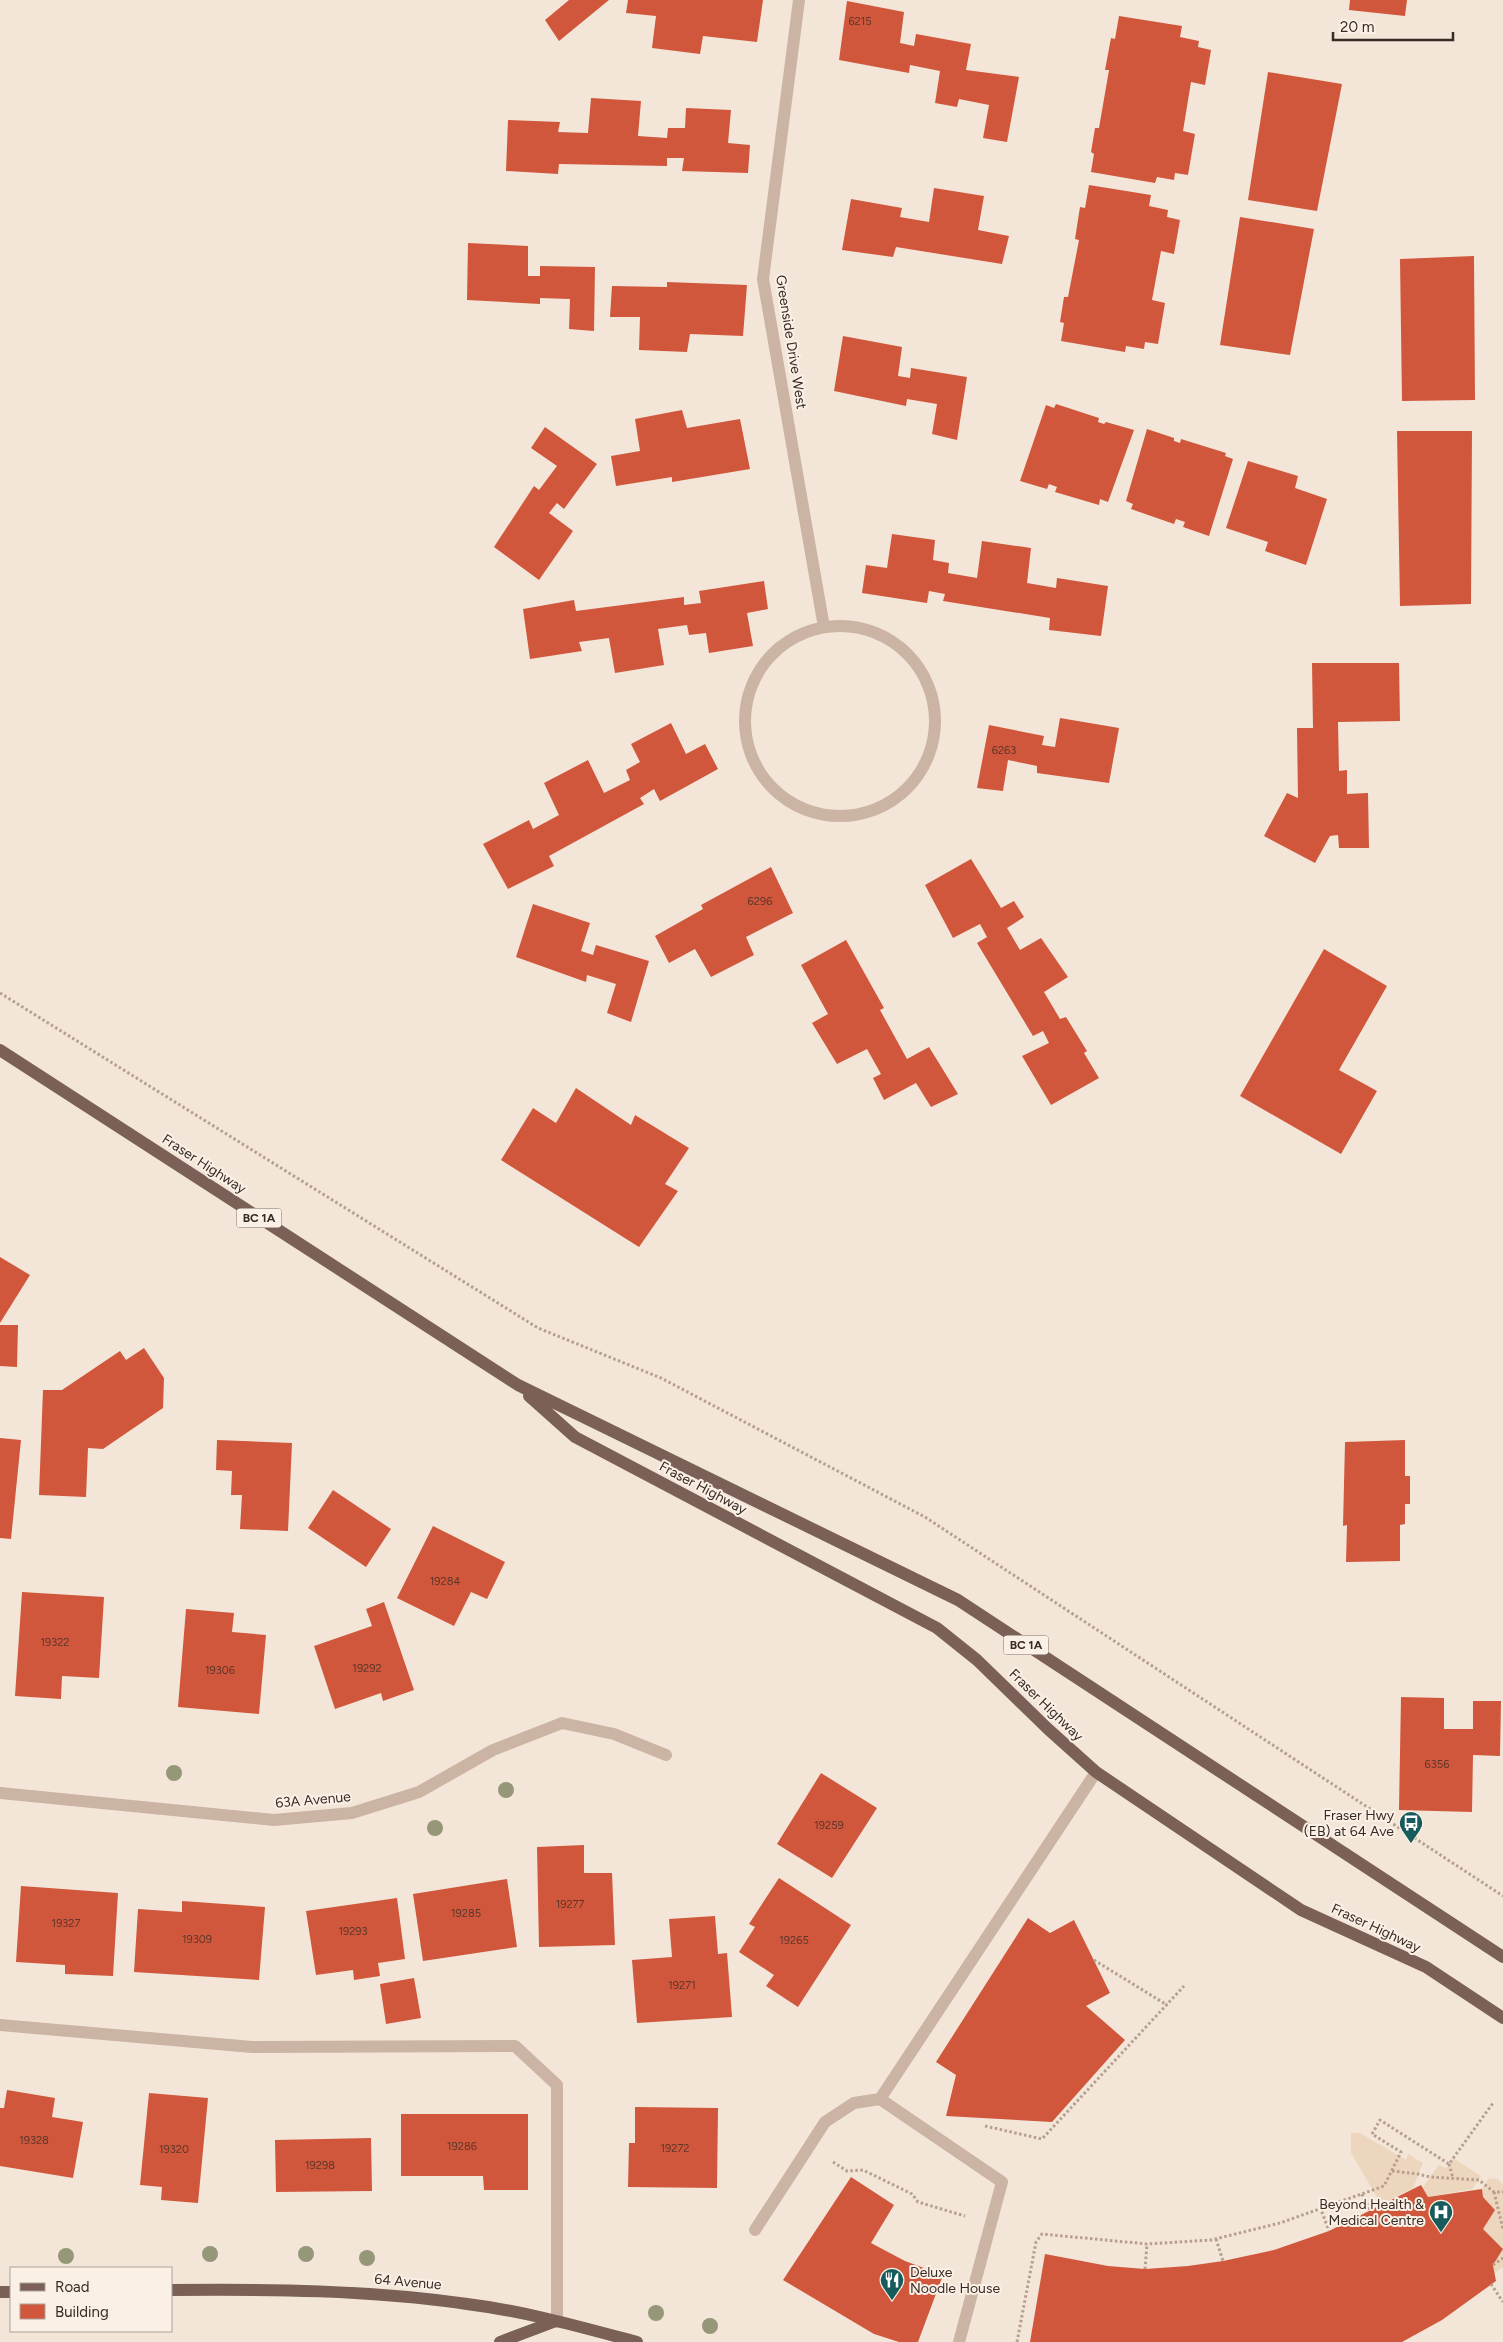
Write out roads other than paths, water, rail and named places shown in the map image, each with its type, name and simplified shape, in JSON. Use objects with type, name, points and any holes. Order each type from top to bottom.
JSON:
[{"type":"main road","name":"Fraser Highway","points":[[0,1050],[518,1386],[958,1600],[1503,1957]]},
{"type":"main road","name":"Fraser Highway","points":[[518,1386],[575,1437],[937,1628],[978,1660],[1048,1729],[1096,1772],[1300,1910],[1426,1968],[1503,2018]]},
{"type":"main road","name":"64 Avenue","points":[[172,2290],[390,2294],[469,2304],[557,2321],[637,2342]]},
{"type":"main road","points":[[500,2342],[557,2321]]},
{"type":"street","name":"Greenside Drive West","points":[[799,0],[763,279],[824,627]]},
{"type":"street","points":[[824,627],[856,627],[886,637],[911,657],[928,684],[936,715],[932,746],[919,775],[897,798],[868,812],[837,817],[806,811],[779,795],[759,771],[747,743],[745,712],[753,682],[770,656],[795,638],[824,627]]},
{"type":"street","name":"63A Avenue","points":[[0,1793],[274,1820],[352,1813],[419,1792],[493,1750],[562,1723],[614,1734],[666,1755]]},
{"type":"street","points":[[880,2099],[1096,1772]]},
{"type":"street","points":[[0,2025],[252,2048],[515,2046],[557,2085],[557,2321]]},
{"type":"street","points":[[755,2230],[825,2122],[854,2103],[880,2099],[1002,2182],[959,2342]]},
{"type":"place","name":"Fraser Hwy (EB) at 64 Ave","points":[[1411,1844]]},
{"type":"place","name":"Beyond Health & Medical Centre","points":[[1441,2233]]},
{"type":"place","name":"Deluxe Noodle House","points":[[892,2301]]}]
